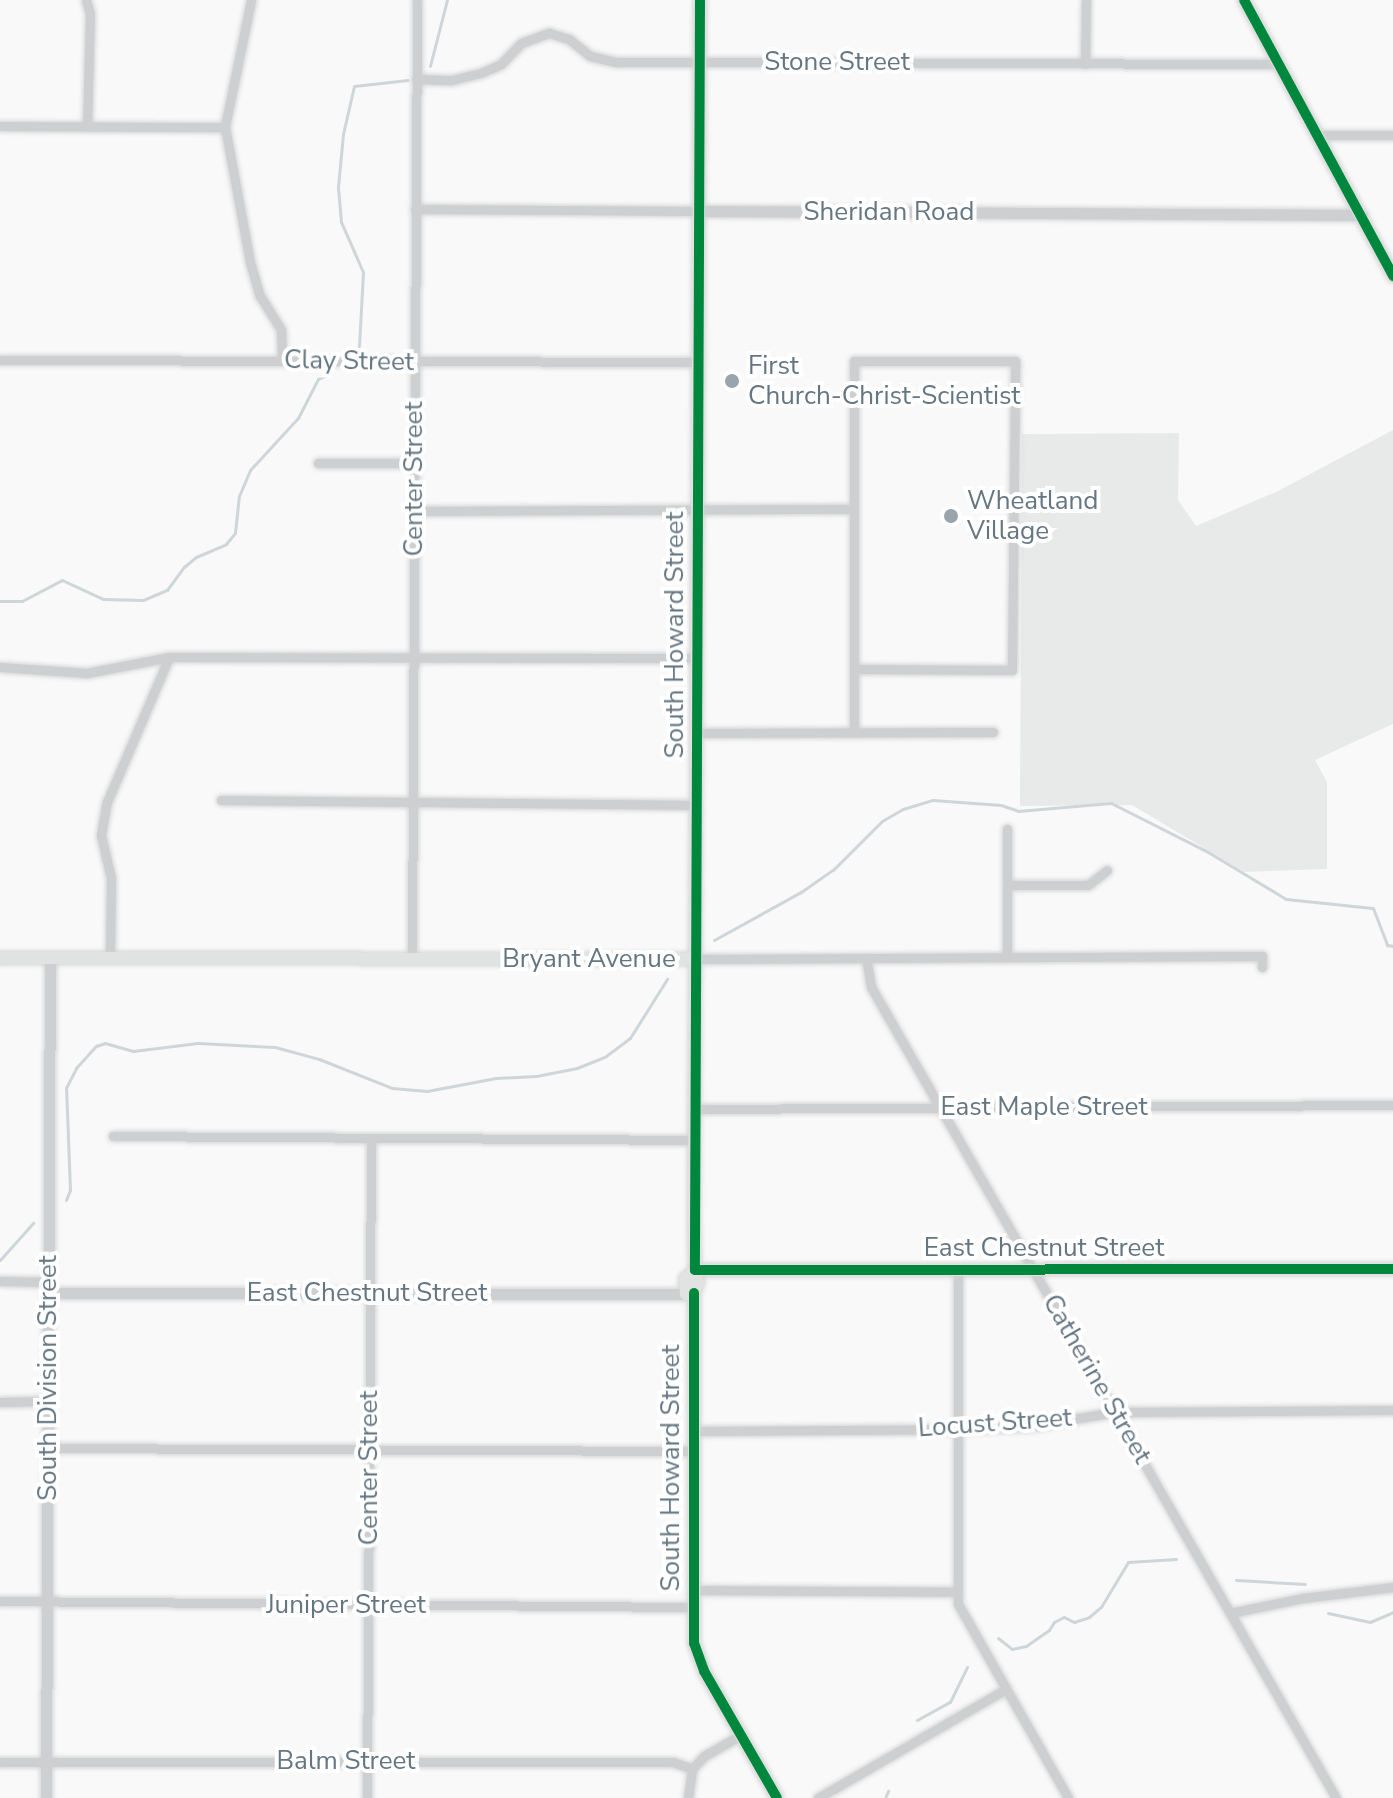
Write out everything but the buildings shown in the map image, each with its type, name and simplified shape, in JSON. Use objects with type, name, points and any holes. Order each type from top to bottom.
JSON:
[{"type":"main road","name":"South Howard Street","points":[[695,1270],[700,0]]},
{"type":"main road","points":[[1244,0],[1320,135],[1393,276]]},
{"type":"main road","name":"Bryant Avenue","points":[[0,958],[696,959]]},
{"type":"main road","name":"East Chestnut Street","points":[[695,1270],[1393,1269]]},
{"type":"main road","points":[[689,1294],[685,1279],[695,1270]]},
{"type":"main road","name":"South Howard Street","points":[[689,1294],[694,1314],[694,1643],[704,1671],[777,1798]]},
{"type":"street","points":[[86,0],[90,14],[87,126]]},
{"type":"street","points":[[251,0],[225,127],[250,262],[260,296],[281,330],[282,360]]},
{"type":"street","name":"Center Street","points":[[412,959],[417,0]]},
{"type":"street","points":[[1085,64],[1086,0]]},
{"type":"street","name":"Stone Street","points":[[416,79],[452,80],[481,73],[501,64],[521,43],[549,33],[569,39],[590,56],[617,62],[1278,64]]},
{"type":"street","points":[[0,126],[225,127]]},
{"type":"street","points":[[1320,135],[1393,135]]},
{"type":"street","name":"Sheridan Road","points":[[415,209],[1362,215]]},
{"type":"street","name":"Clay Street","points":[[0,360],[699,362]]},
{"type":"street","points":[[854,669],[1012,670],[1015,361],[854,361],[854,509],[854,669],[854,732]]},
{"type":"street","points":[[318,463],[414,463]]},
{"type":"street","points":[[414,511],[854,509]]},
{"type":"street","points":[[0,667],[87,673],[169,657],[697,658]]},
{"type":"street","points":[[110,958],[111,878],[101,835],[107,802],[169,657]]},
{"type":"street","points":[[697,733],[993,732]]},
{"type":"street","points":[[221,800],[697,805]]},
{"type":"street","points":[[1007,829],[1007,957]]},
{"type":"street","points":[[1007,885],[1088,885],[1107,870]]},
{"type":"street","name":"Bryant Avenue","points":[[696,959],[1262,956],[1262,967]]},
{"type":"street","name":"South Division Street","points":[[46,1798],[50,958]]},
{"type":"street","name":"Catherine Street","points":[[866,958],[871,987],[1336,1798]]},
{"type":"street","name":"East Maple Street","points":[[695,1109],[1393,1105]]},
{"type":"street","points":[[113,1136],[695,1140]]},
{"type":"street","name":"Center Street","points":[[367,1798],[371,1138]]},
{"type":"street","points":[[958,1270],[956,1592],[962,1613],[1068,1798]]},
{"type":"street","name":"East Chestnut Street","points":[[0,1281],[49,1288],[370,1294],[689,1294]]},
{"type":"street","points":[[0,1402],[48,1401]]},
{"type":"street","name":"Locust Street","points":[[693,1431],[1032,1426],[1115,1412],[1393,1410]]},
{"type":"street","points":[[48,1448],[693,1451]]},
{"type":"street","points":[[1230,1613],[1303,1598],[1393,1587]]},
{"type":"street","points":[[692,1590],[956,1592]]},
{"type":"street","name":"Juniper Street","points":[[0,1601],[692,1607]]},
{"type":"street","points":[[818,1798],[1006,1689]]},
{"type":"street","points":[[688,1798],[692,1769],[704,1756],[741,1735]]},
{"type":"street","name":"Balm Street","points":[[0,1762],[673,1762],[692,1769]]},
{"type":"shaded area","points":[[1393,430],[1393,724],[1315,760],[1327,782],[1327,869],[1244,872],[1132,805],[1020,806],[1022,434],[1179,433],[1178,500],[1196,526],[1278,491]]},
{"type":"waterway","points":[[430,66],[447,0]]},
{"type":"waterway","points":[[359,346],[363,272],[341,222],[338,187],[343,134],[354,86],[408,80]]},
{"type":"waterway","points":[[0,601],[22,601],[62,580],[103,599],[143,600],[167,590],[184,567],[196,557],[226,544],[235,533],[239,496],[250,470],[298,418],[318,379],[331,373]]},
{"type":"waterway","points":[[714,940],[801,892],[833,870],[882,821],[903,809],[933,800],[1001,805],[1018,811],[1111,803],[1208,852],[1286,899],[1373,908],[1387,945],[1393,946]]},
{"type":"waterway","points":[[66,1200],[70,1190],[66,1088],[76,1068],[96,1046],[105,1043],[133,1051],[198,1043],[275,1047],[319,1059],[392,1088],[427,1091],[577,1068],[606,1056],[630,1038],[667,979]]},
{"type":"waterway","points":[[0,1260],[33,1223]]},
{"type":"waterway","points":[[998,1638],[1012,1649],[1026,1646],[1064,1617],[1074,1622],[1089,1617],[1101,1607],[1128,1562],[1176,1559]]},
{"type":"waterway","points":[[1236,1580],[1305,1584]]},
{"type":"waterway","points":[[1328,1613],[1370,1622],[1393,1612]]},
{"type":"waterway","points":[[917,1720],[950,1702],[967,1667]]},
{"type":"waterway","points":[[885,1798],[888,1791]]},
{"type":"cycle path","points":[[700,0],[695,1270],[1393,1269]]},
{"type":"cycle path","points":[[1244,0],[1393,276]]},
{"type":"cycle path","points":[[694,1293],[694,1643],[704,1671],[777,1798]]},
{"type":"place","name":"First Church-Christ-Scientist","points":[[732,381]]},
{"type":"place","name":"Wheatland Village","points":[[951,516]]}]
